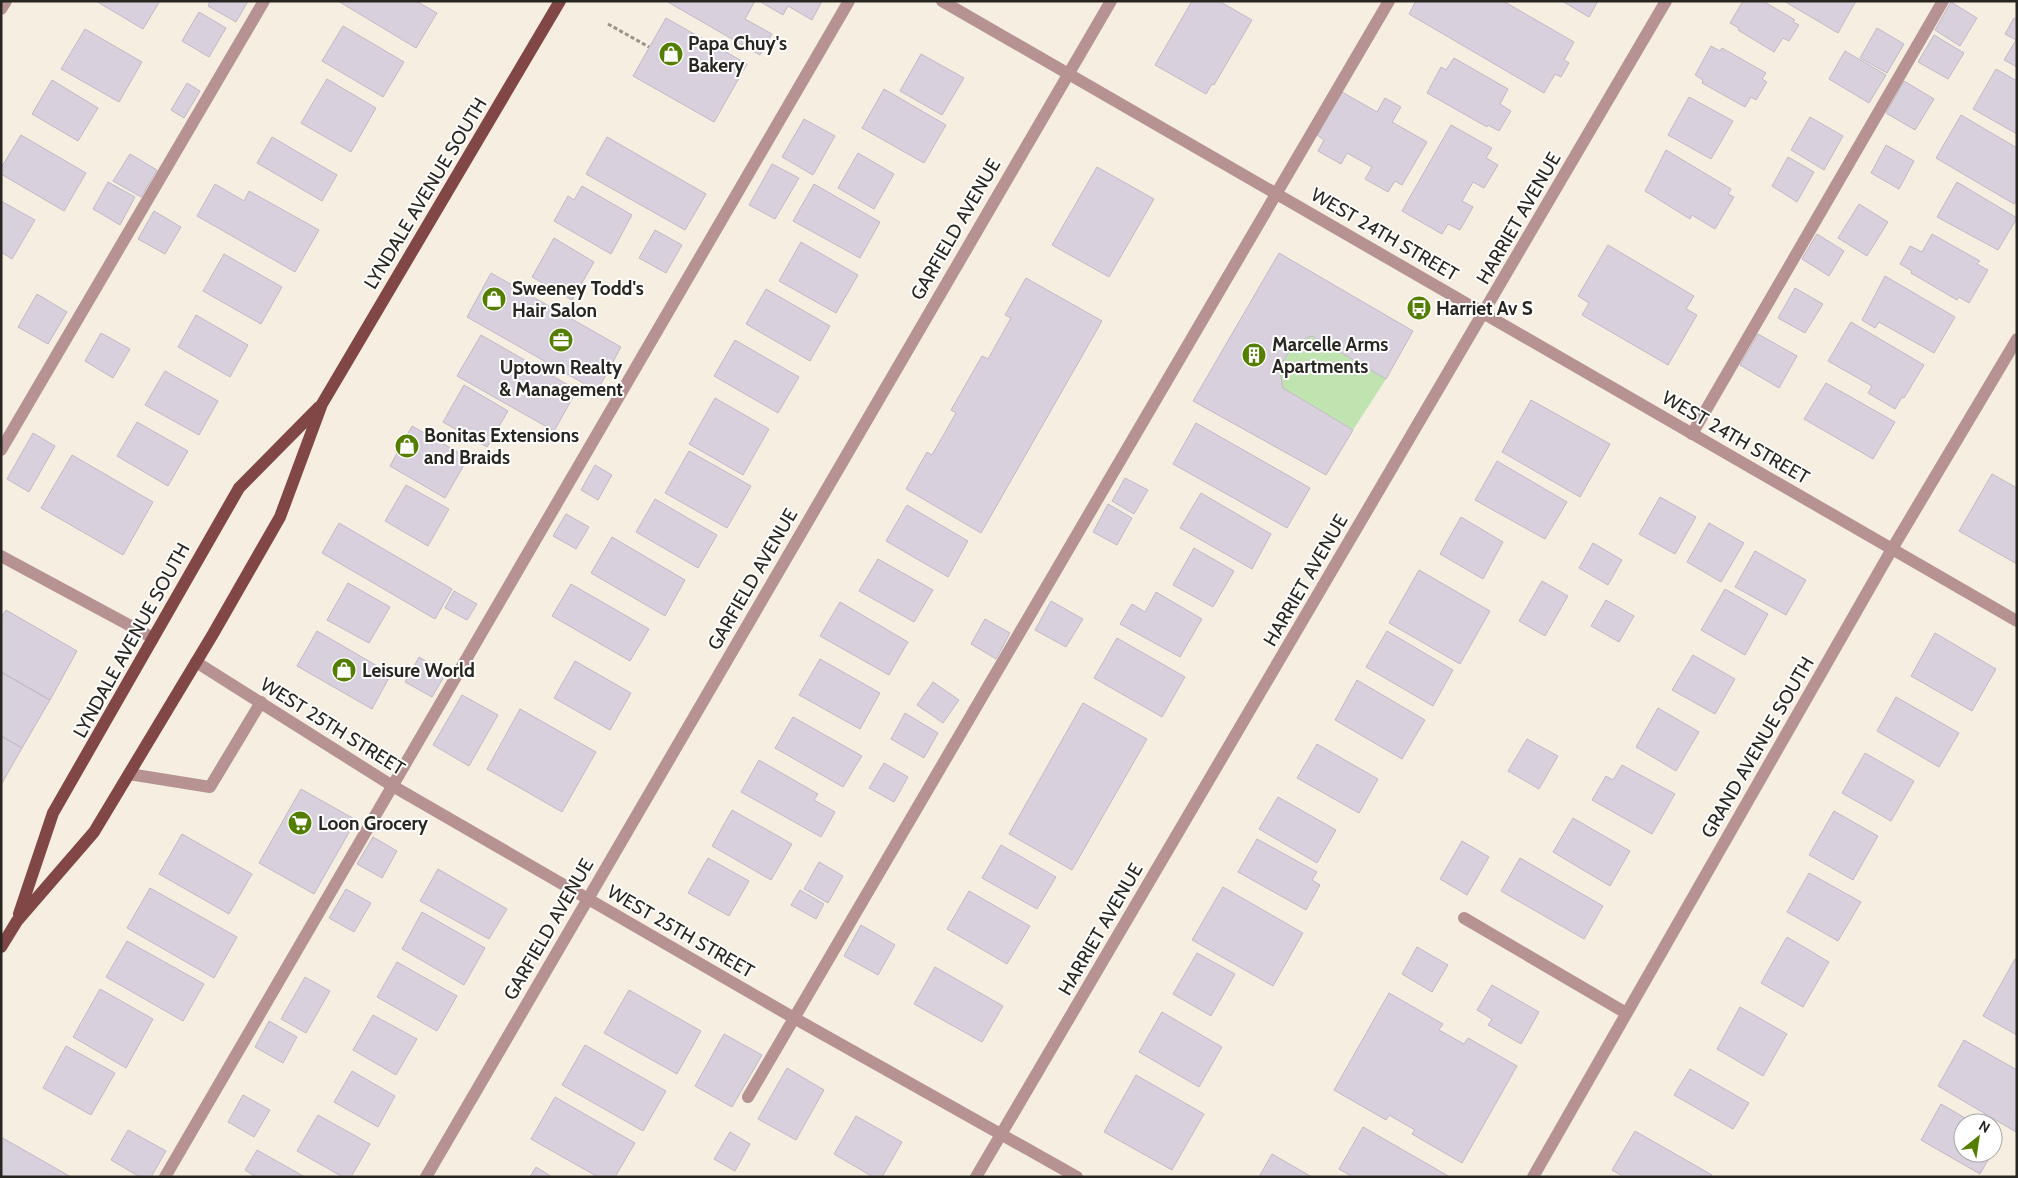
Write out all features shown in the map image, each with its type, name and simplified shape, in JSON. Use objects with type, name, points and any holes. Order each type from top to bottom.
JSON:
[{"type":"main road","name":"LYNDALE AVENUE SOUTH","points":[[16,921],[94,832],[196,662],[280,517],[322,404],[560,1]]},
{"type":"main road","name":"LYNDALE AVENUE SOUTH","points":[[1,947],[16,921],[53,814],[239,488],[322,404]]},
{"type":"street","points":[[1,9],[6,1]]},
{"type":"street","points":[[1,450],[264,1]]},
{"type":"street","points":[[166,1177],[391,785],[849,1]]},
{"type":"street","name":"WEST 24TH STREET","points":[[942,1],[1278,193],[2017,621]]},
{"type":"street","name":"GARFIELD AVENUE","points":[[426,1177],[1111,1]]},
{"type":"street","points":[[748,1097],[1389,1]]},
{"type":"street","name":"HARRIET AVENUE","points":[[976,1177],[1666,1]]},
{"type":"street","points":[[1692,434],[1942,1]]},
{"type":"street","name":"GRAND AVENUE SOUTH","points":[[1533,1177],[1892,549],[2017,339]]},
{"type":"street","points":[[1,556],[153,638]]},
{"type":"street","name":"WEST 25TH STREET","points":[[196,662],[391,785],[794,1018],[1076,1177]]},
{"type":"street","points":[[129,774],[210,787],[261,702]]},
{"type":"street","points":[[1464,918],[1626,1013]]},
{"type":"path","points":[[608,24],[649,47]]},
{"type":"green space","points":[[1312,336],[1386,379],[1353,430],[1283,388],[1279,368],[1295,342]]},
{"type":"building","points":[[96,1],[160,1],[143,29]]},
{"type":"building","points":[[210,1],[248,1],[236,22],[208,6]]},
{"type":"building","points":[[338,1],[416,1],[437,13],[416,48]]},
{"type":"building","points":[[666,1],[755,1],[745,19],[772,34],[760,55]]},
{"type":"building","points":[[759,1],[822,1],[812,20],[788,6],[783,15]]},
{"type":"building","points":[[1192,1],[1219,1],[1252,20],[1214,85],[1212,84],[1206,94],[1155,65]]},
{"type":"building","points":[[1416,1],[1503,1],[1574,42],[1564,60],[1569,63],[1561,77],[1555,74],[1544,93],[1409,14]]},
{"type":"building","points":[[1562,1],[1598,1],[1589,17]]},
{"type":"building","points":[[1743,1],[1763,1],[1795,20],[1793,22],[1799,25],[1789,41],[1783,38],[1774,52],[1738,30],[1739,28],[1730,23]]},
{"type":"building","points":[[1784,1],[1856,1],[1838,33]]},
{"type":"building","points":[[1951,2],[1977,18],[1960,46],[1935,30]]},
{"type":"building","points":[[199,12],[226,28],[209,57],[182,41]]},
{"type":"building","points":[[666,18],[747,64],[714,122],[633,76]]},
{"type":"building","points":[[2014,18],[2017,20],[2017,67],[2004,60],[2016,40],[2005,34]]},
{"type":"building","points":[[343,26],[404,62],[383,97],[322,61]]},
{"type":"building","points":[[1877,28],[1904,44],[1887,73],[1860,58]]},
{"type":"building","points":[[85,29],[142,62],[119,102],[61,69]]},
{"type":"building","points":[[1934,35],[1964,53],[1948,79],[1918,62]]},
{"type":"building","points":[[1711,46],[1720,51],[1722,48],[1766,73],[1762,79],[1767,82],[1756,100],[1751,97],[1745,107],[1702,83],[1703,80],[1695,75]]},
{"type":"building","points":[[1845,51],[1886,75],[1869,103],[1829,79]]},
{"type":"building","points":[[921,54],[964,78],[942,115],[900,91]]},
{"type":"building","points":[[1454,58],[1508,89],[1500,104],[1511,111],[1499,131],[1488,125],[1487,127],[1427,93],[1441,67],[1446,70]]},
{"type":"building","points":[[1996,69],[2017,81],[2017,134],[1973,109]]},
{"type":"building","points":[[327,79],[376,108],[351,152],[301,123]]},
{"type":"building","points":[[52,80],[98,108],[78,141],[32,114]]},
{"type":"building","points":[[1904,81],[1934,99],[1915,130],[1886,113]]},
{"type":"building","points":[[187,83],[200,91],[184,118],[171,110]]},
{"type":"building","points":[[884,89],[946,125],[924,163],[862,128]]},
{"type":"building","points":[[1342,92],[1377,112],[1385,98],[1401,107],[1392,122],[1427,142],[1402,185],[1395,181],[1388,192],[1365,179],[1372,167],[1347,153],[1341,164],[1318,151],[1324,140],[1317,135]]},
{"type":"building","points":[[1689,97],[1733,121],[1711,159],[1668,135]]},
{"type":"building","points":[[1961,115],[2017,148],[2017,198],[2014,204],[1936,158]]},
{"type":"building","points":[[1810,117],[1843,136],[1824,170],[1791,150]]},
{"type":"building","points":[[804,119],[835,136],[813,175],[782,157]]},
{"type":"building","points":[[1451,125],[1492,148],[1486,158],[1498,165],[1484,188],[1473,182],[1462,201],[1473,207],[1460,230],[1448,224],[1442,234],[1402,211]]},
{"type":"building","points":[[21,135],[86,173],[64,211],[1,174],[1,168]]},
{"type":"building","points":[[272,137],[337,175],[322,201],[257,163]]},
{"type":"building","points":[[607,137],[706,194],[685,230],[586,174]]},
{"type":"building","points":[[1886,145],[1914,161],[1899,189],[1871,173]]},
{"type":"building","points":[[1666,150],[1731,189],[1728,194],[1734,197],[1715,229],[1692,215],[1690,219],[1645,191]]},
{"type":"building","points":[[858,153],[894,174],[874,209],[838,188]]},
{"type":"building","points":[[130,154],[157,170],[141,197],[113,181]]},
{"type":"building","points":[[1788,157],[1814,172],[1797,202],[1772,186]]},
{"type":"building","points":[[772,164],[799,178],[775,219],[749,205]]},
{"type":"building","points":[[1097,167],[1154,199],[1109,277],[1052,245]]},
{"type":"building","points":[[108,182],[135,197],[120,225],[93,209]]},
{"type":"building","points":[[1957,182],[2017,218],[1998,250],[1937,217]]},
{"type":"building","points":[[215,184],[244,201],[249,191],[319,230],[295,272],[197,216]]},
{"type":"building","points":[[814,184],[880,222],[860,258],[793,221]]},
{"type":"building","points":[[582,186],[632,215],[611,254],[554,221],[568,196],[574,200]]},
{"type":"building","points":[[1,201],[35,220],[12,259],[1,252]]},
{"type":"building","points":[[1859,204],[1888,222],[1867,256],[1838,238]]},
{"type":"building","points":[[154,211],[181,227],[165,254],[138,239]]},
{"type":"building","points":[[655,230],[682,245],[666,273],[639,258]]},
{"type":"building","points":[[1817,234],[1844,251],[1829,276],[1802,259]]},
{"type":"building","points":[[1932,234],[1980,261],[1977,264],[1988,270],[1969,303],[1959,297],[1957,300],[1911,273],[1912,271],[1900,264],[1910,246],[1922,252]]},
{"type":"building","points":[[554,238],[594,262],[572,300],[532,277]]},
{"type":"building","points":[[801,242],[858,275],[836,313],[779,281]]},
{"type":"building","points":[[1608,245],[1694,296],[1686,309],[1697,315],[1668,365],[1582,315],[1589,303],[1578,296]]},
{"type":"building","name":"Marcelle Arms Apartments","points":[[1279,253],[1413,331],[1386,379],[1312,336],[1295,342],[1279,368],[1283,388],[1353,430],[1326,475],[1193,401]]},
{"type":"building","points":[[224,254],[282,287],[261,324],[203,291]]},
{"type":"building","points":[[491,273],[621,347],[597,391],[467,317]]},
{"type":"building","points":[[1885,276],[1955,317],[1934,353],[1879,322],[1875,328],[1862,320]]},
{"type":"building","points":[[1026,278],[1102,321],[981,533],[906,489],[927,452],[932,455],[956,413],[951,410],[982,356],[988,359],[1011,318],[1005,315]]},
{"type":"building","points":[[1795,288],[1823,304],[1805,333],[1778,318]]},
{"type":"building","points":[[766,289],[830,326],[810,361],[746,324]]},
{"type":"building","points":[[37,294],[67,312],[48,344],[18,327]]},
{"type":"building","points":[[196,315],[248,345],[230,377],[178,347]]},
{"type":"building","points":[[1851,322],[1924,365],[1895,409],[1868,393],[1872,386],[1828,361]]},
{"type":"building","points":[[101,333],[130,349],[113,378],[85,361]]},
{"type":"building","points":[[1758,334],[1797,356],[1779,388],[1740,365]]},
{"type":"building","points":[[481,335],[577,390],[554,431],[457,376]]},
{"type":"building","points":[[735,340],[799,377],[778,413],[714,376]]},
{"type":"building","points":[[165,371],[218,401],[199,435],[145,405]]},
{"type":"building","points":[[1826,383],[1895,422],[1873,459],[1804,419]]},
{"type":"building","points":[[464,385],[508,411],[487,447],[443,422]]},
{"type":"building","points":[[715,398],[769,429],[743,475],[689,444]]},
{"type":"building","points":[[1531,400],[1610,444],[1580,497],[1502,452]]},
{"type":"building","points":[[137,422],[188,451],[168,486],[117,456]]},
{"type":"building","points":[[1196,423],[1310,488],[1287,528],[1173,464]]},
{"type":"building","points":[[412,426],[468,458],[445,498],[390,466]]},
{"type":"building","points":[[33,433],[55,446],[29,492],[7,479]]},
{"type":"building","points":[[689,451],[751,486],[727,528],[665,493]]},
{"type":"building","points":[[72,455],[153,502],[123,555],[41,508]]},
{"type":"building","points":[[1497,461],[1567,502],[1545,539],[1475,500]]},
{"type":"building","points":[[595,465],[612,475],[598,500],[581,490]]},
{"type":"building","points":[[1992,474],[2017,488],[2017,564],[1959,531]]},
{"type":"building","points":[[1125,478],[1148,490],[1134,514],[1112,501]]},
{"type":"building","points":[[406,485],[449,509],[428,546],[385,521]]},
{"type":"building","points":[[1201,493],[1271,534],[1252,569],[1180,528]]},
{"type":"building","points":[[1660,497],[1696,517],[1675,554],[1639,534]]},
{"type":"building","points":[[655,499],[717,535],[698,568],[636,532]]},
{"type":"building","points":[[1108,504],[1132,518],[1117,545],[1093,532]]},
{"type":"building","points":[[907,505],[968,541],[948,577],[886,541]]},
{"type":"building","points":[[566,514],[589,527],[576,549],[553,536]]},
{"type":"building","points":[[1461,517],[1503,542],[1483,579],[1440,554]]},
{"type":"building","points":[[339,523],[452,589],[435,619],[322,553]]},
{"type":"building","points":[[1709,523],[1744,543],[1721,582],[1687,562]]},
{"type":"building","points":[[612,537],[685,580],[665,616],[591,573]]},
{"type":"building","points":[[1593,543],[1622,560],[1608,585],[1579,568]]},
{"type":"building","points":[[1194,548],[1234,571],[1213,607],[1173,585]]},
{"type":"building","points":[[1755,551],[1806,580],[1786,615],[1735,587]]},
{"type":"building","points":[[878,559],[933,590],[914,622],[859,591]]},
{"type":"building","points":[[1419,570],[1490,611],[1460,664],[1389,623]]},
{"type":"building","points":[[1542,581],[1568,596],[1545,636],[1519,621]]},
{"type":"building","points":[[348,583],[390,607],[369,643],[327,620]]},
{"type":"building","points":[[571,584],[649,629],[630,661],[552,616]]},
{"type":"building","points":[[1725,589],[1768,614],[1745,655],[1701,630]]},
{"type":"building","points":[[454,591],[477,604],[467,620],[445,608]]},
{"type":"building","points":[[1156,592],[1202,619],[1180,657],[1120,624],[1132,604],[1145,612]]},
{"type":"building","points":[[1606,600],[1634,616],[1619,642],[1591,626]]},
{"type":"building","points":[[1051,601],[1083,619],[1066,647],[1035,630]]},
{"type":"building","points":[[840,602],[908,642],[889,675],[820,636]]},
{"type":"building","points":[[6,610],[77,651],[50,700],[1,672],[1,618]]},
{"type":"building","points":[[985,619],[1010,633],[996,659],[971,644]]},
{"type":"building","name":"Leisure World","points":[[317,631],[391,674],[372,709],[297,666]]},
{"type":"building","points":[[1387,631],[1453,670],[1433,706],[1366,667]]},
{"type":"building","points":[[1935,633],[1996,669],[1972,711],[1911,676]]},
{"type":"building","points":[[1117,638],[1185,677],[1162,717],[1094,678]]},
{"type":"building","points":[[1693,655],[1735,679],[1715,714],[1672,690]]},
{"type":"building","points":[[419,657],[446,673],[432,697],[405,682]]},
{"type":"building","points":[[820,659],[880,693],[860,729],[799,695]]},
{"type":"building","points":[[575,661],[631,693],[610,730],[554,698]]},
{"type":"building","points":[[1,672],[50,700],[22,748],[1,736]]},
{"type":"building","points":[[1357,680],[1425,720],[1402,759],[1335,720]]},
{"type":"building","points":[[933,682],[959,700],[943,723],[917,705]]},
{"type":"building","points":[[462,695],[498,715],[469,766],[433,745]]},
{"type":"building","points":[[1896,697],[1959,733],[1939,767],[1877,731]]},
{"type":"building","points":[[1083,703],[1147,739],[1072,870],[1009,834]]},
{"type":"building","points":[[1658,708],[1699,732],[1676,771],[1636,747]]},
{"type":"building","points":[[520,709],[596,752],[562,812],[487,769]]},
{"type":"building","points":[[905,713],[938,733],[924,758],[891,739]]},
{"type":"building","points":[[793,717],[862,756],[843,787],[775,748]]},
{"type":"building","points":[[1,736],[22,748],[1,785]]},
{"type":"building","points":[[1527,739],[1558,756],[1539,789],[1508,771]]},
{"type":"building","points":[[1317,744],[1378,779],[1359,813],[1297,778]]},
{"type":"building","points":[[1865,753],[1914,781],[1891,821],[1842,793]]},
{"type":"building","points":[[759,760],[818,794],[814,800],[835,812],[821,837],[741,792]]},
{"type":"building","points":[[884,763],[908,777],[894,802],[869,788]]},
{"type":"building","points":[[1622,765],[1675,794],[1652,834],[1592,800],[1606,776],[1613,780]]},
{"type":"building","points":[[301,789],[356,820],[314,894],[259,863]]},
{"type":"building","points":[[1278,797],[1336,830],[1317,863],[1259,829]]},
{"type":"building","points":[[732,810],[792,844],[771,880],[712,846]]},
{"type":"building","points":[[1834,811],[1878,836],[1853,880],[1809,855]]},
{"type":"building","points":[[1573,818],[1630,851],[1610,886],[1553,852]]},
{"type":"building","points":[[182,834],[252,874],[229,914],[159,874]]},
{"type":"building","points":[[373,837],[397,851],[382,878],[357,864]]},
{"type":"building","points":[[1257,839],[1317,872],[1312,880],[1320,885],[1306,910],[1238,872]]},
{"type":"building","points":[[1462,841],[1489,857],[1467,895],[1440,879]]},
{"type":"building","points":[[1001,845],[1056,877],[1037,909],[982,878]]},
{"type":"building","points":[[708,858],[749,881],[729,916],[688,893]]},
{"type":"building","points":[[1520,858],[1603,906],[1584,939],[1501,891]]},
{"type":"building","points":[[819,862],[843,876],[828,903],[804,889]]},
{"type":"building","points":[[438,869],[507,909],[489,939],[420,901]]},
{"type":"building","points":[[1809,873],[1861,902],[1838,941],[1787,912]]},
{"type":"building","points":[[1223,887],[1303,933],[1273,986],[1192,940]]},
{"type":"building","points":[[150,888],[237,937],[214,978],[127,928]]},
{"type":"building","points":[[346,889],[371,903],[354,932],[329,918]]},
{"type":"building","points":[[800,890],[824,904],[816,919],[791,905]]},
{"type":"building","points":[[969,891],[1030,926],[1007,964],[947,929]]},
{"type":"building","points":[[422,912],[485,948],[464,985],[402,949]]},
{"type":"building","points":[[861,925],[895,945],[878,975],[844,956]]},
{"type":"building","points":[[1787,937],[1829,962],[1803,1007],[1761,983]]},
{"type":"building","points":[[127,941],[204,984],[183,1021],[106,977]]},
{"type":"building","points":[[1417,947],[1448,965],[1432,992],[1402,974]]},
{"type":"building","points":[[1197,953],[1235,974],[1211,1016],[1173,994]]},
{"type":"building","points":[[2015,959],[2017,959],[2017,1035],[1983,1016]]},
{"type":"building","points":[[397,962],[457,996],[437,1031],[377,997]]},
{"type":"building","points":[[935,967],[1003,1006],[982,1042],[914,1004]]},
{"type":"building","points":[[305,977],[330,991],[306,1033],[281,1019]]},
{"type":"building","points":[[1492,985],[1539,1012],[1521,1044],[1488,1025],[1492,1019],[1477,1010]]},
{"type":"building","points":[[100,989],[153,1019],[126,1068],[73,1037]]},
{"type":"building","points":[[629,990],[701,1031],[677,1074],[604,1033]]},
{"type":"building","points":[[1389,993],[1443,1024],[1439,1030],[1464,1044],[1468,1038],[1517,1066],[1462,1163],[1412,1134],[1415,1130],[1389,1115],[1386,1120],[1334,1090]]},
{"type":"building","points":[[1740,1007],[1787,1034],[1763,1076],[1717,1049]]},
{"type":"building","points":[[1162,1012],[1222,1047],[1199,1087],[1139,1052]]},
{"type":"building","points":[[373,1015],[417,1039],[396,1075],[353,1050]]},
{"type":"building","points":[[269,1021],[297,1037],[283,1063],[255,1047]]},
{"type":"building","points":[[724,1034],[762,1055],[732,1107],[695,1086]]},
{"type":"building","points":[[1964,1040],[2017,1070],[2016,1132],[2003,1124],[2003,1113],[1984,1113],[1938,1086]]},
{"type":"building","points":[[585,1045],[666,1091],[643,1131],[562,1085]]},
{"type":"building","points":[[66,1046],[115,1073],[91,1115],[43,1088]]},
{"type":"building","points":[[787,1068],[824,1090],[796,1140],[758,1119]]},
{"type":"building","points":[[1690,1069],[1749,1103],[1733,1129],[1674,1095]]},
{"type":"building","points":[[352,1071],[395,1096],[378,1127],[334,1102]]},
{"type":"building","points":[[1136,1075],[1204,1114],[1172,1170],[1104,1132]]},
{"type":"building","points":[[243,1095],[270,1110],[254,1137],[228,1122]]},
{"type":"building","points":[[555,1097],[635,1143],[615,1177],[598,1177],[531,1139]]},
{"type":"building","points":[[1941,1104],[1957,1113],[1953,1113],[1953,1158],[1921,1140]]},
{"type":"building","points":[[318,1115],[370,1144],[351,1177],[343,1177],[297,1151]]},
{"type":"building","points":[[856,1116],[902,1142],[882,1177],[873,1177],[834,1154]]},
{"type":"building","points":[[1363,1127],[1450,1177],[1353,1177],[1339,1169]]},
{"type":"building","points":[[128,1130],[166,1151],[151,1177],[140,1177],[111,1160]]},
{"type":"building","points":[[1635,1131],[1712,1175],[1711,1177],[1624,1177],[1612,1170]]},
{"type":"building","points":[[730,1132],[750,1144],[735,1171],[714,1159]]},
{"type":"building","points":[[1,1137],[71,1177],[1,1177]]},
{"type":"building","points":[[257,1150],[305,1177],[256,1177],[245,1170]]},
{"type":"building","points":[[1272,1154],[1312,1177],[1259,1177]]},
{"type":"building","points":[[1961,1163],[1986,1163],[1980,1174]]},
{"type":"building","points":[[536,1167],[552,1177],[530,1177]]},
{"type":"place","name":"Papa Chuy's Bakery","points":[[671,54]]},
{"type":"place","name":"Sweeney Todd's Hair Salon","points":[[494,299]]},
{"type":"place","name":"Harriet Av S","points":[[1419,308]]},
{"type":"place","name":"Uptown Realty & Management","points":[[561,340]]},
{"type":"place","name":"Marcelle Arms Apartments","points":[[1254,355]]},
{"type":"place","name":"Bonitas Extensions and Braids","points":[[407,446]]},
{"type":"place","name":"Leisure World","points":[[344,670]]},
{"type":"place","name":"Loon Grocery","points":[[300,823]]}]
